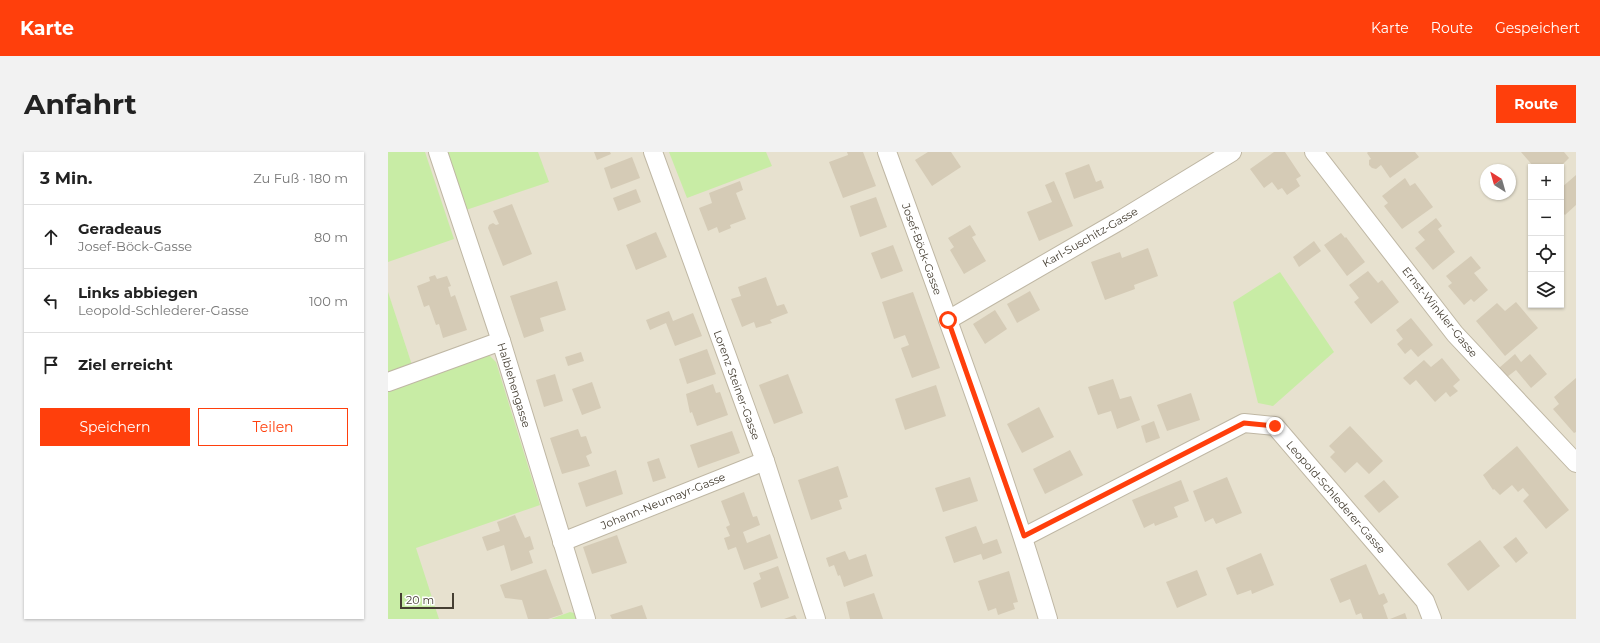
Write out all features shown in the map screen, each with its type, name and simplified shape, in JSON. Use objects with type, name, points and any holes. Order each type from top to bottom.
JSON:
[{"type":"street","name":"Halblehengasse","points":[[438,152],[501,341],[586,619]]},
{"type":"street","name":"Lorenz Steiner-Gasse","points":[[653,152],[764,461],[816,619]]},
{"type":"street","name":"Josef-Böck-Gasse","points":[[887,152],[1024,536],[1048,619]]},
{"type":"street","name":"Karl-Suschitz-Gasse","points":[[948,320],[1126,217],[1232,152]]},
{"type":"street","name":"Ernst-Winkler-Gasse","points":[[1314,152],[1455,334],[1576,463]]},
{"type":"street","points":[[388,382],[501,341]]},
{"type":"street","name":"Leopold-Schlederer-Gasse","points":[[1024,536],[1244,423],[1275,426],[1425,601],[1432,619]]},
{"type":"street","name":"Johann-Neumayr-Gasse","points":[[562,542],[764,461]]},
{"type":"shaded area","points":[[388,152],[1576,152],[1576,619],[388,619]]},
{"type":"green space","points":[[388,152],[425,152],[454,239],[388,262]]},
{"type":"green space","points":[[443,152],[538,152],[549,182],[463,211]]},
{"type":"green space","points":[[669,152],[766,152],[772,166],[687,198]]},
{"type":"green space","points":[[1280,272],[1334,352],[1273,406],[1258,403],[1233,302]]},
{"type":"green space","points":[[388,292],[412,365],[388,374]]},
{"type":"green space","points":[[481,355],[490,356],[496,362],[540,505],[416,548],[439,619],[388,619],[388,389]]},
{"type":"green space","points":[[570,612],[574,613],[578,619],[551,619]]},
{"type":"building","points":[[594,152],[610,152],[611,154],[597,160]]},
{"type":"building","points":[[847,152],[863,152],[876,186],[843,198],[829,162],[848,155]]},
{"type":"building","points":[[928,152],[951,152],[961,167],[932,186],[915,160]]},
{"type":"building","points":[[1274,152],[1285,152],[1301,176],[1296,179],[1300,186],[1287,195],[1282,188],[1278,190],[1272,182],[1264,188],[1250,169]]},
{"type":"building","points":[[1415,152],[1419,157],[1390,178],[1381,165],[1376,169],[1369,165],[1369,160],[1371,159],[1367,153]]},
{"type":"building","points":[[1521,152],[1564,152],[1569,158],[1563,164],[1531,164]]},
{"type":"building","points":[[632,157],[640,178],[611,189],[604,168]]},
{"type":"building","points":[[1089,164],[1096,182],[1101,180],[1104,188],[1074,199],[1065,173]]},
{"type":"building","points":[[1576,175],[1576,205],[1565,215],[1564,214],[1564,185]]},
{"type":"building","points":[[1405,178],[1410,186],[1415,183],[1433,207],[1402,229],[1384,206],[1388,203],[1382,196]]},
{"type":"building","points":[[740,181],[743,190],[736,193],[746,219],[730,225],[731,228],[719,233],[717,227],[708,231],[699,208],[712,203],[709,193]]},
{"type":"building","points":[[1054,181],[1073,226],[1039,241],[1027,212],[1052,202],[1045,185]]},
{"type":"building","points":[[636,189],[641,202],[618,211],[613,198]]},
{"type":"building","points":[[876,197],[887,227],[860,237],[850,206]]},
{"type":"building","points":[[512,204],[532,254],[503,266],[488,228],[489,225],[493,223],[496,225],[499,224],[493,211]]},
{"type":"building","points":[[1436,218],[1442,226],[1438,229],[1455,252],[1433,270],[1415,248],[1425,240],[1418,232]]},
{"type":"building","points":[[970,225],[976,235],[972,237],[986,261],[964,274],[950,250],[954,247],[948,238]]},
{"type":"building","points":[[656,232],[667,257],[636,270],[626,245]]},
{"type":"building","points":[[1341,233],[1345,238],[1346,237],[1365,262],[1347,276],[1324,245]]},
{"type":"building","points":[[1314,241],[1321,251],[1299,267],[1293,257]]},
{"type":"building","points":[[893,245],[903,271],[881,279],[871,253]]},
{"type":"building","points":[[1148,248],[1158,276],[1134,285],[1135,289],[1105,300],[1091,262],[1120,252],[1122,258]]},
{"type":"building","points":[[1471,256],[1481,268],[1474,273],[1488,290],[1474,302],[1471,299],[1464,305],[1448,286],[1452,283],[1446,276]]},
{"type":"building","points":[[1368,271],[1378,283],[1382,280],[1399,302],[1371,324],[1354,302],[1359,298],[1349,285]]},
{"type":"building","points":[[435,275],[437,279],[447,276],[451,286],[448,287],[451,297],[455,295],[467,330],[443,338],[439,324],[436,325],[429,305],[424,307],[417,286],[430,281],[429,277]]},
{"type":"building","points":[[766,277],[777,306],[784,304],[788,313],[770,320],[772,323],[756,328],[754,322],[742,327],[731,299],[741,296],[738,287]]},
{"type":"building","points":[[557,281],[566,310],[540,318],[544,331],[524,338],[510,296]]},
{"type":"building","points":[[1030,291],[1040,310],[1017,323],[1007,304]]},
{"type":"building","points":[[913,292],[940,368],[912,378],[901,348],[909,345],[905,335],[894,339],[882,302]]},
{"type":"building","points":[[1516,302],[1538,328],[1505,356],[1476,321],[1497,303],[1505,311]]},
{"type":"building","points":[[995,310],[1007,329],[985,344],[973,324]]},
{"type":"building","points":[[669,311],[673,321],[693,313],[702,336],[675,346],[666,323],[650,330],[646,320]]},
{"type":"building","points":[[1411,318],[1433,345],[1418,357],[1411,349],[1405,354],[1397,344],[1403,339],[1396,330]]},
{"type":"building","points":[[707,349],[716,374],[687,384],[679,359]]},
{"type":"building","points":[[581,352],[584,361],[568,366],[565,357]]},
{"type":"building","points":[[1515,354],[1521,362],[1530,354],[1547,374],[1531,388],[1516,370],[1507,377],[1499,368]]},
{"type":"building","points":[[1442,358],[1460,380],[1453,386],[1458,391],[1450,397],[1446,392],[1435,402],[1416,380],[1410,385],[1403,378],[1424,360],[1431,367]]},
{"type":"building","points":[[555,374],[563,401],[544,407],[536,380]]},
{"type":"building","points":[[788,374],[803,413],[774,424],[759,385]]},
{"type":"building","points":[[1576,378],[1576,432],[1574,433],[1553,409],[1559,404],[1554,397]]},
{"type":"building","points":[[1113,379],[1120,399],[1131,396],[1140,420],[1117,429],[1111,411],[1098,415],[1088,387]]},
{"type":"building","points":[[592,382],[601,408],[582,415],[572,389]]},
{"type":"building","points":[[713,384],[716,393],[720,392],[728,415],[697,426],[692,412],[690,413],[686,394]]},
{"type":"building","points":[[936,385],[946,416],[905,430],[895,399]]},
{"type":"building","points":[[1191,393],[1200,420],[1167,431],[1157,405]]},
{"type":"building","points":[[1039,407],[1054,437],[1022,453],[1007,424]]},
{"type":"building","points":[[1154,421],[1160,438],[1146,443],[1141,426]]},
{"type":"building","points":[[1350,426],[1383,461],[1369,474],[1357,462],[1345,473],[1330,457],[1335,452],[1329,446]]},
{"type":"building","points":[[578,429],[581,437],[586,436],[592,453],[586,456],[590,466],[562,474],[550,438]]},
{"type":"building","points":[[732,431],[740,453],[698,468],[690,445]]},
{"type":"building","points":[[1517,446],[1569,510],[1546,529],[1523,501],[1529,495],[1523,488],[1518,492],[1512,485],[1500,495],[1494,489],[1493,490],[1483,475]]},
{"type":"building","points":[[1070,450],[1083,475],[1045,494],[1033,469]]},
{"type":"building","points":[[659,458],[666,478],[653,482],[647,462]]},
{"type":"building","points":[[838,466],[848,497],[839,500],[842,509],[811,520],[798,480]]},
{"type":"building","points":[[616,470],[623,494],[586,507],[578,483]]},
{"type":"building","points":[[970,477],[978,501],[943,512],[935,488]]},
{"type":"building","points":[[1227,477],[1242,513],[1216,524],[1213,518],[1205,522],[1193,491]]},
{"type":"building","points":[[1181,480],[1189,501],[1174,507],[1178,517],[1155,526],[1154,523],[1144,528],[1132,500]]},
{"type":"building","points":[[1384,480],[1399,497],[1379,513],[1364,496]]},
{"type":"building","points":[[744,492],[753,517],[757,516],[760,525],[743,532],[747,543],[770,534],[778,558],[744,570],[736,547],[728,550],[724,538],[730,536],[726,527],[730,525],[721,501]]},
{"type":"building","points":[[515,515],[525,538],[530,536],[534,549],[529,551],[533,563],[511,571],[504,545],[487,551],[482,537],[500,531],[497,522]]},
{"type":"building","points":[[976,526],[983,544],[997,539],[1002,553],[983,560],[981,554],[954,563],[945,537]]},
{"type":"building","points":[[617,535],[627,563],[592,574],[583,547]]},
{"type":"building","points":[[1516,537],[1528,553],[1516,563],[1503,547]]},
{"type":"building","points":[[1480,540],[1500,566],[1468,591],[1447,564]]},
{"type":"building","points":[[845,551],[849,560],[866,554],[873,576],[844,587],[840,575],[838,576],[834,565],[829,567],[826,558]]},
{"type":"building","points":[[1261,553],[1274,585],[1252,594],[1251,590],[1237,595],[1226,568]]},
{"type":"building","points":[[1366,564],[1379,595],[1384,593],[1388,602],[1383,605],[1388,619],[1363,619],[1361,613],[1356,615],[1350,599],[1340,603],[1330,579]]},
{"type":"building","points":[[778,566],[789,598],[761,608],[753,583],[761,579],[759,573]]},
{"type":"building","points":[[546,569],[563,614],[548,619],[528,619],[522,600],[505,598],[500,585]]},
{"type":"building","points":[[1197,570],[1207,595],[1177,608],[1166,582]]},
{"type":"building","points":[[1009,571],[1018,602],[1013,603],[1015,609],[998,615],[996,608],[988,611],[978,581]]},
{"type":"building","points":[[874,593],[883,619],[850,619],[846,602]]},
{"type":"building","points":[[642,605],[647,619],[612,619],[610,615]]},
{"type":"building","points":[[1405,613],[1407,619],[1390,619]]},
{"type":"building","points":[[795,615],[797,619],[784,619]]},
{"type":"route","points":[[948,320],[1024,536],[1244,423],[1275,426]]}]
